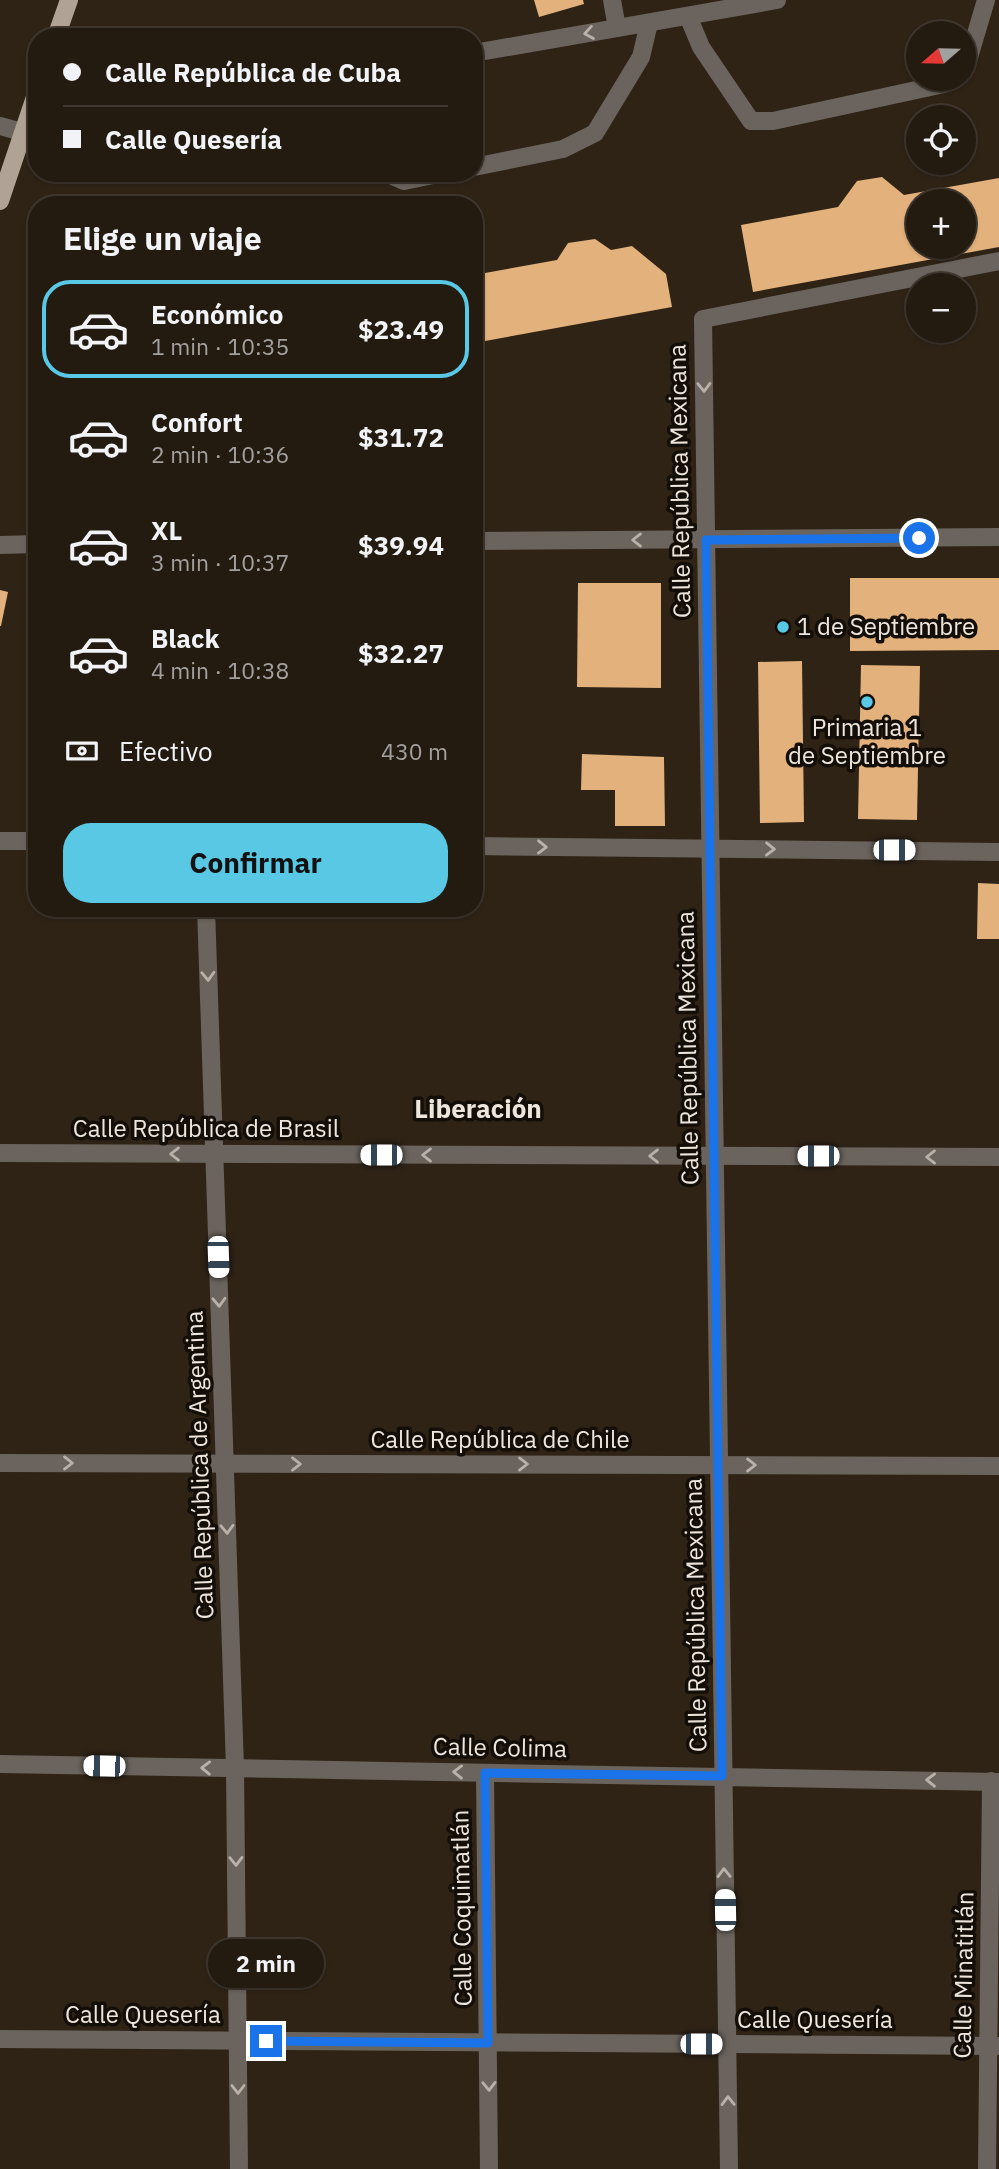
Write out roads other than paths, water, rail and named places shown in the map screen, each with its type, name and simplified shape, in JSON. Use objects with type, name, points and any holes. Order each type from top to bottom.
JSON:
[{"type":"main road","points":[[59,28],[69,0]]},
{"type":"main road","points":[[0,201],[28,133]]},
{"type":"street","points":[[612,0],[617,28]]},
{"type":"street","points":[[483,51],[777,0]]},
{"type":"street","points":[[976,34],[986,0]]},
{"type":"street","points":[[688,16],[701,47],[751,121],[773,121],[912,91]]},
{"type":"street","points":[[483,165],[563,149],[595,133],[641,57],[649,23]]},
{"type":"street","points":[[0,126],[28,131]]},
{"type":"street","name":"Calle República Mexicana","points":[[729,2169],[703,319],[999,261]]},
{"type":"street","points":[[483,541],[999,537]]},
{"type":"street","points":[[0,545],[28,544]]},
{"type":"street","points":[[0,841],[28,841]]},
{"type":"street","points":[[483,846],[999,852]]},
{"type":"street","name":"Calle República de Argentina","points":[[206,917],[235,1769],[239,2169]]},
{"type":"street","name":"Calle República de Brasil","points":[[0,1153],[999,1157]]},
{"type":"street","name":"Calle República de Chile","points":[[0,1462],[999,1466]]},
{"type":"street","name":"Calle Colima","points":[[0,1765],[995,1782]]},
{"type":"street","name":"Calle Coquimatlán","points":[[485,1773],[489,2169]]},
{"type":"street","name":"Calle Minatitlán","points":[[987,2169],[994,2046],[995,1782]]},
{"type":"street","name":"Calle Quesería","points":[[0,2039],[994,2046]]},
{"type":"place","name":"1 de Septiembre","points":[[783,627]]},
{"type":"place","name":"Primaria 1 de Septiembre","points":[[867,702]]},
{"type":"district","name":"Liberación","points":[[478,1109]]}]
